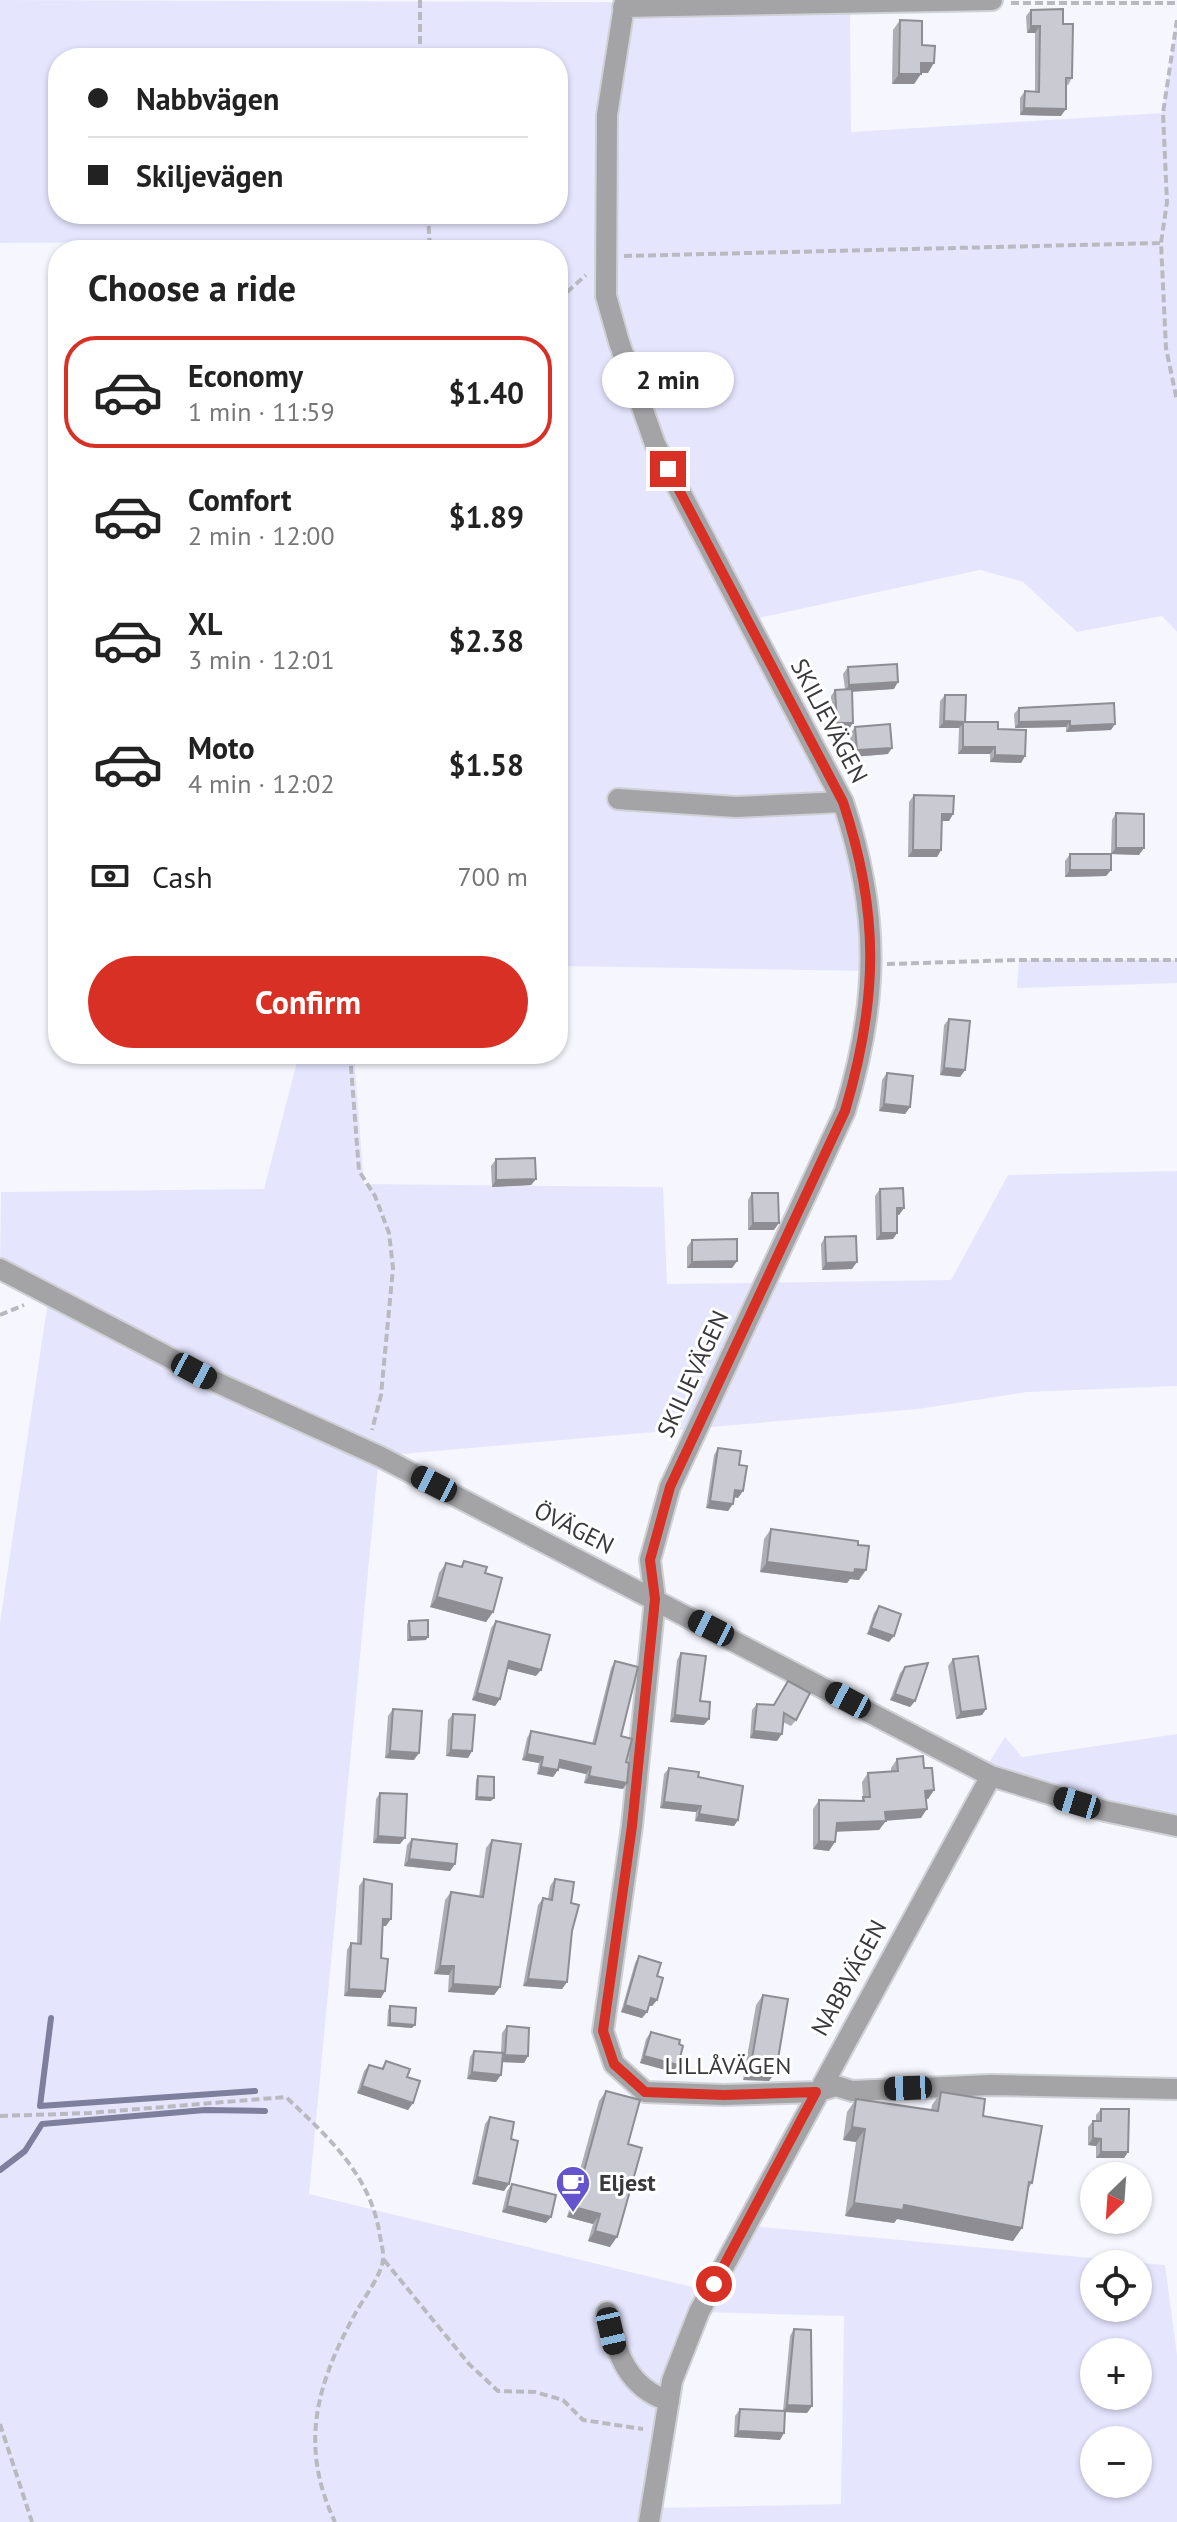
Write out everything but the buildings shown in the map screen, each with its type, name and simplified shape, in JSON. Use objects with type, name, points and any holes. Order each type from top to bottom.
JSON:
[{"type":"street","points":[[624,3],[992,1]]},
{"type":"street","name":"SKILJEVÄGEN","points":[[624,3],[607,115],[609,256],[606,296],[655,444],[843,802],[860,855],[873,965],[861,1057],[845,1111],[670,1487],[650,1560],[655,1599]]},
{"type":"street","points":[[618,799],[736,807],[843,802]]},
{"type":"street","name":"ÖVÄGEN","points":[[0,1269],[218,1383],[366,1450],[991,1776],[1105,1811],[1177,1826]]},
{"type":"street","name":"LILLÅVÄGEN","points":[[655,1599],[632,1826],[603,2031],[614,2064],[645,2092],[724,2095],[816,2092],[836,2086],[852,2091],[991,2085],[1177,2089]]},
{"type":"street","name":"NABBVÄGEN","points":[[649,2522],[672,2381],[699,2312],[816,2092],[991,1776]]},
{"type":"street","points":[[607,2312],[616,2350],[637,2387],[669,2401]]},
{"type":"path","points":[[420,0],[420,48]]},
{"type":"path","points":[[992,1],[1177,3]]},
{"type":"path","points":[[1177,20],[1163,113],[1167,202],[1161,243],[1166,348],[1177,401]]},
{"type":"path","points":[[568,291],[609,256],[1161,243]]},
{"type":"path","points":[[873,965],[1019,960],[1177,960]]},
{"type":"path","points":[[351,1064],[359,1171],[375,1196],[389,1233],[393,1268],[381,1395],[366,1450]]},
{"type":"path","points":[[0,2116],[90,2113],[286,2097],[342,2150],[362,2181],[378,2225],[384,2260],[427,2308],[469,2364],[498,2391],[535,2392],[563,2400],[583,2420],[607,2421],[664,2433]]},
{"type":"path","points":[[335,2522],[320,2491],[313,2430],[337,2346],[384,2260]]},
{"type":"path","points":[[0,2424],[32,2522]]},
{"type":"shaded area","points":[[0,0],[850,3],[851,132],[1162,113],[1177,20],[1177,632],[1162,616],[1077,632],[1023,582],[980,570],[759,618],[735,595],[742,625],[829,798],[737,800],[611,790],[610,803],[736,815],[837,815],[863,918],[864,971],[568,966],[568,240],[48,240],[48,243],[0,243]]},
{"type":"shaded area","points":[[1019,960],[1177,960],[1177,983],[1017,988]]},
{"type":"shaded area","points":[[296,1064],[355,1064],[364,1184],[663,1187],[667,1284],[951,1280],[1008,1175],[1177,1171],[1177,1386],[1027,1392],[918,1409],[379,1456],[309,2194],[709,2291],[742,2225],[1080,2257],[1080,2322],[1152,2322],[1152,2264],[1165,2265],[1177,2355],[1177,2522],[0,2522],[0,1622],[49,1294],[0,1269],[1,1192],[264,1189]],"holes":[[[699,2312],[844,2316],[841,2504],[652,2508],[672,2381]]]},
{"type":"shaded area","points":[[1177,1734],[1177,1814],[1105,1799],[988,1764],[1005,1737],[1022,1757]]},
{"type":"waterway","points":[[51,2018],[40,2106],[255,2091]]},
{"type":"waterway","points":[[0,2170],[25,2151],[42,2124],[205,2110],[265,2111]]},
{"type":"place","name":"Eljest","points":[[573,2214]]},
{"type":"route","points":[[668,469],[843,802],[860,855],[870,917],[873,965],[871,1000],[861,1057],[845,1111],[670,1487],[650,1560],[655,1599],[646,1664],[632,1826],[605,1998],[603,2031],[614,2064],[645,2092],[724,2095],[816,2092],[714,2284]]}]
